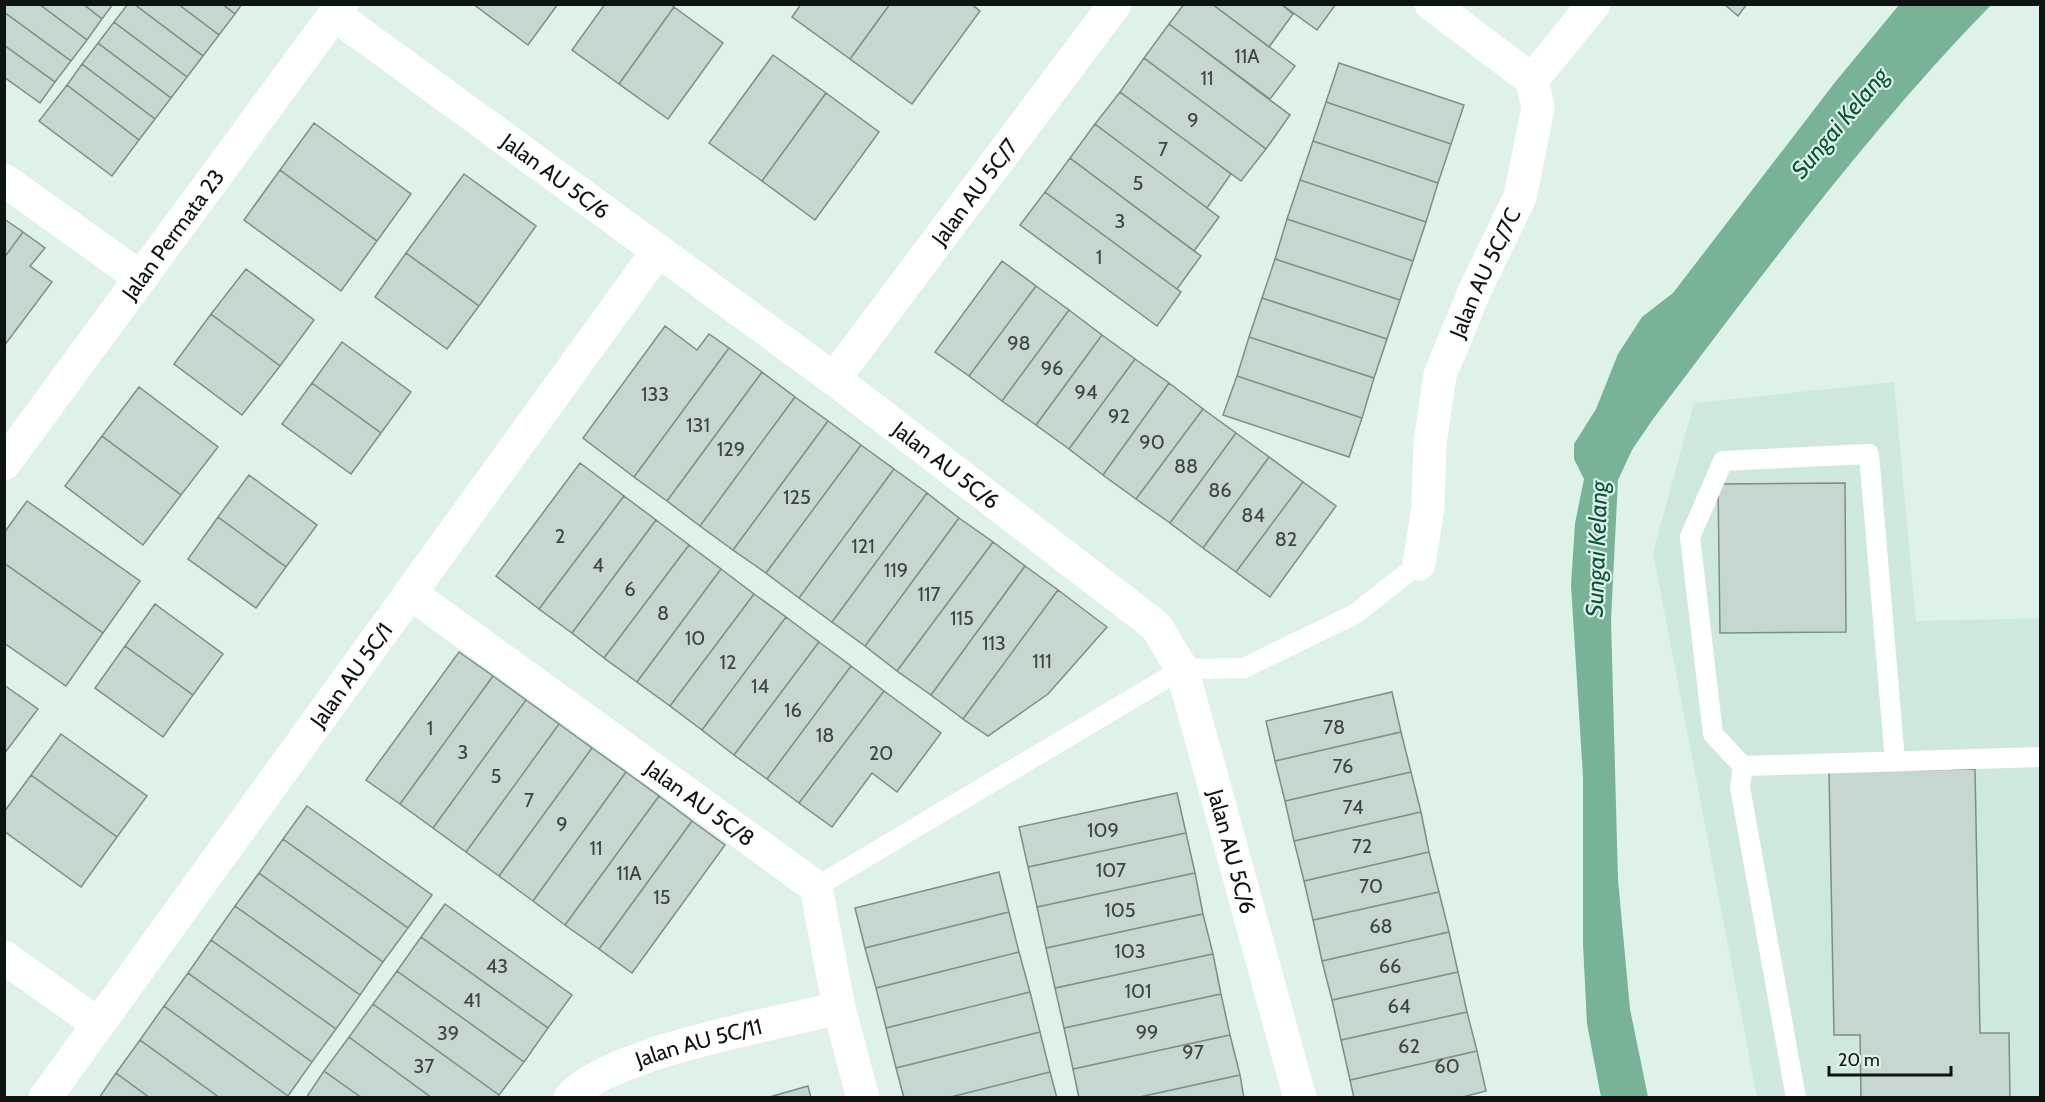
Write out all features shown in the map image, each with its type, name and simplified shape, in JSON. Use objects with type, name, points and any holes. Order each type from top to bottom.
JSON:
[{"type":"street","points":[[1431,4],[1532,80],[1594,4]]},
{"type":"street","name":"Jalan AU 5C/7","points":[[834,379],[1109,7]]},
{"type":"street","name":"Jalan AU 5C/6","points":[[338,10],[657,252],[834,379],[1156,626],[1182,669],[1300,1098]]},
{"type":"street","name":"Jalan Permata 23","points":[[4,464],[338,10]]},
{"type":"street","name":"Jalan AU 5C/7C","points":[[1419,564],[1428,507],[1430,443],[1440,375],[1475,290],[1520,197],[1538,108],[1532,80]]},
{"type":"street","points":[[4,180],[141,278]]},
{"type":"street","name":"Jalan AU 5C/1","points":[[45,1098],[657,252]]},
{"type":"street","name":"Jalan AU 5C/8","points":[[410,592],[816,887]]},
{"type":"street","points":[[816,887],[839,1008],[863,1098]]},
{"type":"street","points":[[4,957],[98,1024]]},
{"type":"street","name":"Jalan AU 5C/11","points":[[570,1098],[609,1070],[647,1055],[839,1008]]},
{"type":"lane","points":[[1895,761],[1869,454],[1722,461],[1690,537],[1713,734],[1743,766],[2040,757]]},
{"type":"lane","points":[[816,887],[1182,669],[1244,668],[1355,614],[1419,564]]},
{"type":"lane","points":[[1743,766],[1740,787],[1796,1098]]},
{"type":"shaded area","points":[[1894,382],[1916,621],[2040,618],[2040,1097],[1757,1097],[1653,553],[1694,403]]},
{"type":"water","name":"Sungai Kelang","points":[[1899,5],[1991,5],[1901,104],[1816,207],[1653,419],[1632,450],[1618,480],[1611,620],[1618,880],[1630,1009],[1648,1097],[1601,1097],[1587,1024],[1583,944],[1583,777],[1571,585],[1575,523],[1584,479],[1574,459],[1574,444],[1596,409],[1618,354],[1642,317],[1673,293],[1836,81]]},
{"type":"building","points":[[4,4],[39,4],[87,40],[71,61],[4,12]]},
{"type":"building","points":[[39,4],[83,4],[102,19],[87,40]]},
{"type":"building","points":[[83,4],[113,4],[102,19]]},
{"type":"building","points":[[128,4],[134,4],[203,56],[187,77],[114,22]]},
{"type":"building","points":[[134,4],[178,4],[219,35],[203,56]]},
{"type":"building","points":[[178,4],[222,4],[235,14],[219,35]]},
{"type":"building","points":[[222,4],[242,4],[235,14]]},
{"type":"building","points":[[473,4],[558,4],[528,45]]},
{"type":"building","points":[[605,4],[670,4],[674,7],[619,84],[572,50]]},
{"type":"building","points":[[801,4],[890,4],[850,59],[792,17]]},
{"type":"building","points":[[890,4],[971,4],[980,11],[912,104],[850,59]]},
{"type":"building","points":[[1184,4],[1212,4],[1295,66],[1270,99],[1169,24]]},
{"type":"building","points":[[1212,4],[1281,4],[1293,14],[1269,47]]},
{"type":"building","points":[[1281,4],[1336,4],[1317,30]]},
{"type":"building","points":[[1724,4],[1747,4],[1738,16]]},
{"type":"building","points":[[674,7],[723,43],[668,119],[619,84]]},
{"type":"building","points":[[4,12],[71,61],[55,82],[4,45]]},
{"type":"building","points":[[114,22],[187,77],[171,98],[98,43]]},
{"type":"building","points":[[1169,24],[1290,115],[1266,149],[1144,58]]},
{"type":"building","points":[[98,43],[171,98],[155,119],[82,64]]},
{"type":"building","points":[[4,45],[55,82],[40,103],[4,77]]},
{"type":"building","points":[[773,55],[826,93],[762,181],[709,143]]},
{"type":"building","points":[[1144,58],[1266,149],[1241,181],[1120,92]]},
{"type":"building","points":[[1339,63],[1464,105],[1451,144],[1326,102]]},
{"type":"building","points":[[82,64],[155,119],[139,140],[67,85]]},
{"type":"building","points":[[67,85],[139,140],[112,176],[39,121]]},
{"type":"building","points":[[1120,92],[1231,174],[1207,208],[1095,124]]},
{"type":"building","points":[[826,93],[879,132],[815,220],[762,181]]},
{"type":"building","points":[[1326,102],[1451,144],[1438,183],[1313,141]]},
{"type":"building","points":[[314,123],[411,194],[377,241],[280,170]]},
{"type":"building","points":[[1095,124],[1219,217],[1194,251],[1070,158]]},
{"type":"building","points":[[1313,141],[1438,183],[1426,222],[1300,180]]},
{"type":"building","points":[[1070,158],[1201,256],[1177,289],[1045,192]]},
{"type":"building","points":[[280,170],[377,241],[341,291],[244,220]]},
{"type":"building","points":[[464,174],[536,226],[479,306],[406,253]]},
{"type":"building","points":[[1300,180],[1426,222],[1413,261],[1287,219]]},
{"type":"building","points":[[1045,192],[1181,292],[1157,326],[1020,225]]},
{"type":"building","points":[[4,219],[23,232],[4,258]]},
{"type":"building","points":[[1287,219],[1413,261],[1400,300],[1275,259]]},
{"type":"building","points":[[23,232],[45,248],[30,266],[52,282],[4,346],[4,258]]},
{"type":"building","points":[[406,253],[479,306],[447,349],[375,297]]},
{"type":"building","points":[[1275,259],[1400,300],[1387,339],[1262,298]]},
{"type":"building","points":[[1002,261],[1036,286],[969,376],[935,352]]},
{"type":"building","points":[[246,269],[314,320],[280,366],[211,314]]},
{"type":"building","points":[[1036,286],[1069,310],[1002,401],[969,376]]},
{"type":"building","points":[[1262,298],[1387,339],[1374,378],[1249,337]]},
{"type":"building","points":[[1069,310],[1102,335],[1036,425],[1002,401]]},
{"type":"building","points":[[211,314],[280,366],[242,415],[174,364]]},
{"type":"building","points":[[665,326],[697,350],[709,334],[729,348],[634,477],[583,438]]},
{"type":"building","points":[[1102,335],[1135,359],[1069,449],[1036,425]]},
{"type":"building","points":[[1249,337],[1374,378],[1362,418],[1237,376]]},
{"type":"building","points":[[342,342],[411,392],[381,433],[312,383]]},
{"type":"building","points":[[729,348],[762,372],[667,501],[634,477]]},
{"type":"building","points":[[1135,359],[1169,383],[1103,475],[1069,449]]},
{"type":"building","points":[[762,372],[795,397],[700,526],[667,501]]},
{"type":"building","points":[[1237,376],[1362,418],[1349,457],[1223,415]]},
{"type":"building","points":[[312,383],[381,433],[351,474],[282,424]]},
{"type":"building","points":[[1169,383],[1203,409],[1136,499],[1103,475]]},
{"type":"building","points":[[139,387],[218,447],[181,495],[102,436]]},
{"type":"building","points":[[795,397],[828,421],[733,550],[700,526]]},
{"type":"building","points":[[1203,409],[1236,433],[1170,523],[1136,499]]},
{"type":"building","points":[[828,421],[861,445],[766,573],[733,550]]},
{"type":"building","points":[[1236,433],[1269,457],[1203,548],[1170,523]]},
{"type":"building","points":[[102,436],[181,495],[143,545],[65,486]]},
{"type":"building","points":[[861,445],[894,469],[799,598],[766,573]]},
{"type":"building","points":[[1269,457],[1303,482],[1236,572],[1203,548]]},
{"type":"building","points":[[580,463],[624,496],[539,609],[496,576]]},
{"type":"building","points":[[894,469],[927,493],[832,622],[799,598]]},
{"type":"building","points":[[249,475],[317,525],[286,567],[218,517]]},
{"type":"building","points":[[1303,482],[1336,506],[1270,597],[1236,572]]},
{"type":"building","points":[[1845,483],[1846,632],[1720,633],[1718,484]]},
{"type":"building","points":[[927,493],[959,518],[865,646],[832,622]]},
{"type":"building","points":[[624,496],[656,520],[572,633],[539,609]]},
{"type":"building","points":[[27,501],[140,581],[103,633],[4,563],[4,533]]},
{"type":"building","points":[[218,517],[286,567],[256,608],[188,559]]},
{"type":"building","points":[[959,518],[993,542],[897,671],[865,646]]},
{"type":"building","points":[[656,520],[689,545],[604,658],[572,633]]},
{"type":"building","points":[[993,542],[1025,566],[931,695],[897,671]]},
{"type":"building","points":[[689,545],[721,569],[637,682],[604,658]]},
{"type":"building","points":[[4,563],[103,633],[66,686],[4,643]]},
{"type":"building","points":[[1025,566],[1058,590],[963,719],[931,695]]},
{"type":"building","points":[[721,569],[754,594],[670,706],[637,682]]},
{"type":"building","points":[[1058,590],[1107,627],[1048,694],[988,736],[963,719]]},
{"type":"building","points":[[754,594],[786,617],[702,730],[670,706]]},
{"type":"building","points":[[155,604],[223,654],[193,695],[125,646]]},
{"type":"building","points":[[786,617],[819,642],[734,755],[702,730]]},
{"type":"building","points":[[819,642],[851,666],[767,779],[734,755]]},
{"type":"building","points":[[125,646],[193,695],[163,737],[95,688]]},
{"type":"building","points":[[459,652],[493,676],[400,804],[366,780]]},
{"type":"building","points":[[851,666],[884,691],[799,803],[767,779]]},
{"type":"building","points":[[493,676],[526,700],[433,828],[400,804]]},
{"type":"building","points":[[4,685],[38,709],[4,754]]},
{"type":"building","points":[[884,691],[941,733],[897,792],[872,773],[832,827],[799,803]]},
{"type":"building","points":[[1392,692],[1401,732],[1275,761],[1266,721]]},
{"type":"building","points":[[526,700],[559,724],[466,852],[433,828]]},
{"type":"building","points":[[559,724],[592,748],[499,876],[466,852]]},
{"type":"building","points":[[1401,732],[1411,772],[1285,801],[1275,761]]},
{"type":"building","points":[[61,734],[147,796],[117,837],[31,775]]},
{"type":"building","points":[[592,748],[626,772],[533,901],[499,876]]},
{"type":"building","points":[[1975,769],[1980,1033],[2009,1033],[2010,1098],[1861,1098],[1860,1035],[1834,1035],[1829,771]]},
{"type":"building","points":[[626,772],[659,796],[565,925],[533,901]]},
{"type":"building","points":[[1411,772],[1421,812],[1294,841],[1285,801]]},
{"type":"building","points":[[31,775],[117,837],[81,887],[4,831],[4,812]]},
{"type":"building","points":[[1177,793],[1186,833],[1028,867],[1019,827]]},
{"type":"building","points":[[659,796],[692,821],[599,949],[565,925]]},
{"type":"building","points":[[307,806],[432,895],[408,928],[283,839]]},
{"type":"building","points":[[1421,812],[1429,852],[1304,881],[1294,841]]},
{"type":"building","points":[[692,821],[725,845],[632,973],[599,949]]},
{"type":"building","points":[[1186,833],[1195,873],[1037,907],[1028,867]]},
{"type":"building","points":[[283,839],[408,928],[383,962],[259,873]]},
{"type":"building","points":[[1429,852],[1439,892],[1313,920],[1304,881]]},
{"type":"building","points":[[999,872],[1009,912],[865,948],[855,908]]},
{"type":"building","points":[[259,873],[383,962],[360,995],[235,906]]},
{"type":"building","points":[[1195,873],[1203,914],[1046,948],[1037,907]]},
{"type":"building","points":[[1439,892],[1449,932],[1322,961],[1313,920]]},
{"type":"building","points":[[445,904],[572,995],[548,1028],[421,937]]},
{"type":"building","points":[[235,906],[360,995],[336,1029],[211,940]]},
{"type":"building","points":[[1009,912],[1019,952],[876,988],[865,948]]},
{"type":"building","points":[[1203,914],[1213,954],[1055,988],[1046,948]]},
{"type":"building","points":[[1449,932],[1458,972],[1332,1000],[1322,961]]},
{"type":"building","points":[[421,937],[548,1028],[524,1062],[397,971]]},
{"type":"building","points":[[211,940],[336,1029],[312,1062],[188,973]]},
{"type":"building","points":[[1019,952],[1030,992],[886,1028],[876,988]]},
{"type":"building","points":[[1213,954],[1221,994],[1064,1028],[1055,988]]},
{"type":"building","points":[[397,971],[524,1062],[499,1095],[373,1004]]},
{"type":"building","points":[[1458,972],[1467,1012],[1341,1040],[1332,1000]]},
{"type":"building","points":[[188,973],[312,1062],[288,1096],[164,1006]]},
{"type":"building","points":[[1030,992],[1040,1032],[896,1068],[886,1028]]},
{"type":"building","points":[[1221,994],[1230,1035],[1073,1069],[1064,1028]]},
{"type":"building","points":[[373,1004],[499,1095],[498,1098],[432,1098],[349,1037]]},
{"type":"building","points":[[164,1006],[288,1096],[286,1098],[220,1098],[140,1040]]},
{"type":"building","points":[[1467,1012],[1477,1051],[1350,1080],[1341,1040]]},
{"type":"building","points":[[1040,1032],[1050,1072],[947,1098],[904,1098],[896,1068]]},
{"type":"building","points":[[1230,1035],[1240,1075],[1135,1098],[1079,1098],[1073,1069]]},
{"type":"building","points":[[349,1037],[432,1098],[362,1098],[324,1071]]},
{"type":"building","points":[[140,1040],[220,1098],[150,1098],[116,1073]]},
{"type":"building","points":[[1477,1051],[1486,1091],[1459,1098],[1354,1098],[1350,1080]]},
{"type":"building","points":[[324,1071],[362,1098],[306,1098]]},
{"type":"building","points":[[1050,1072],[1057,1098],[947,1098]]},
{"type":"building","points":[[116,1073],[150,1098],[99,1098]]},
{"type":"building","points":[[1240,1075],[1244,1098],[1135,1098]]},
{"type":"building","points":[[808,1086],[811,1098],[766,1098]]}]
